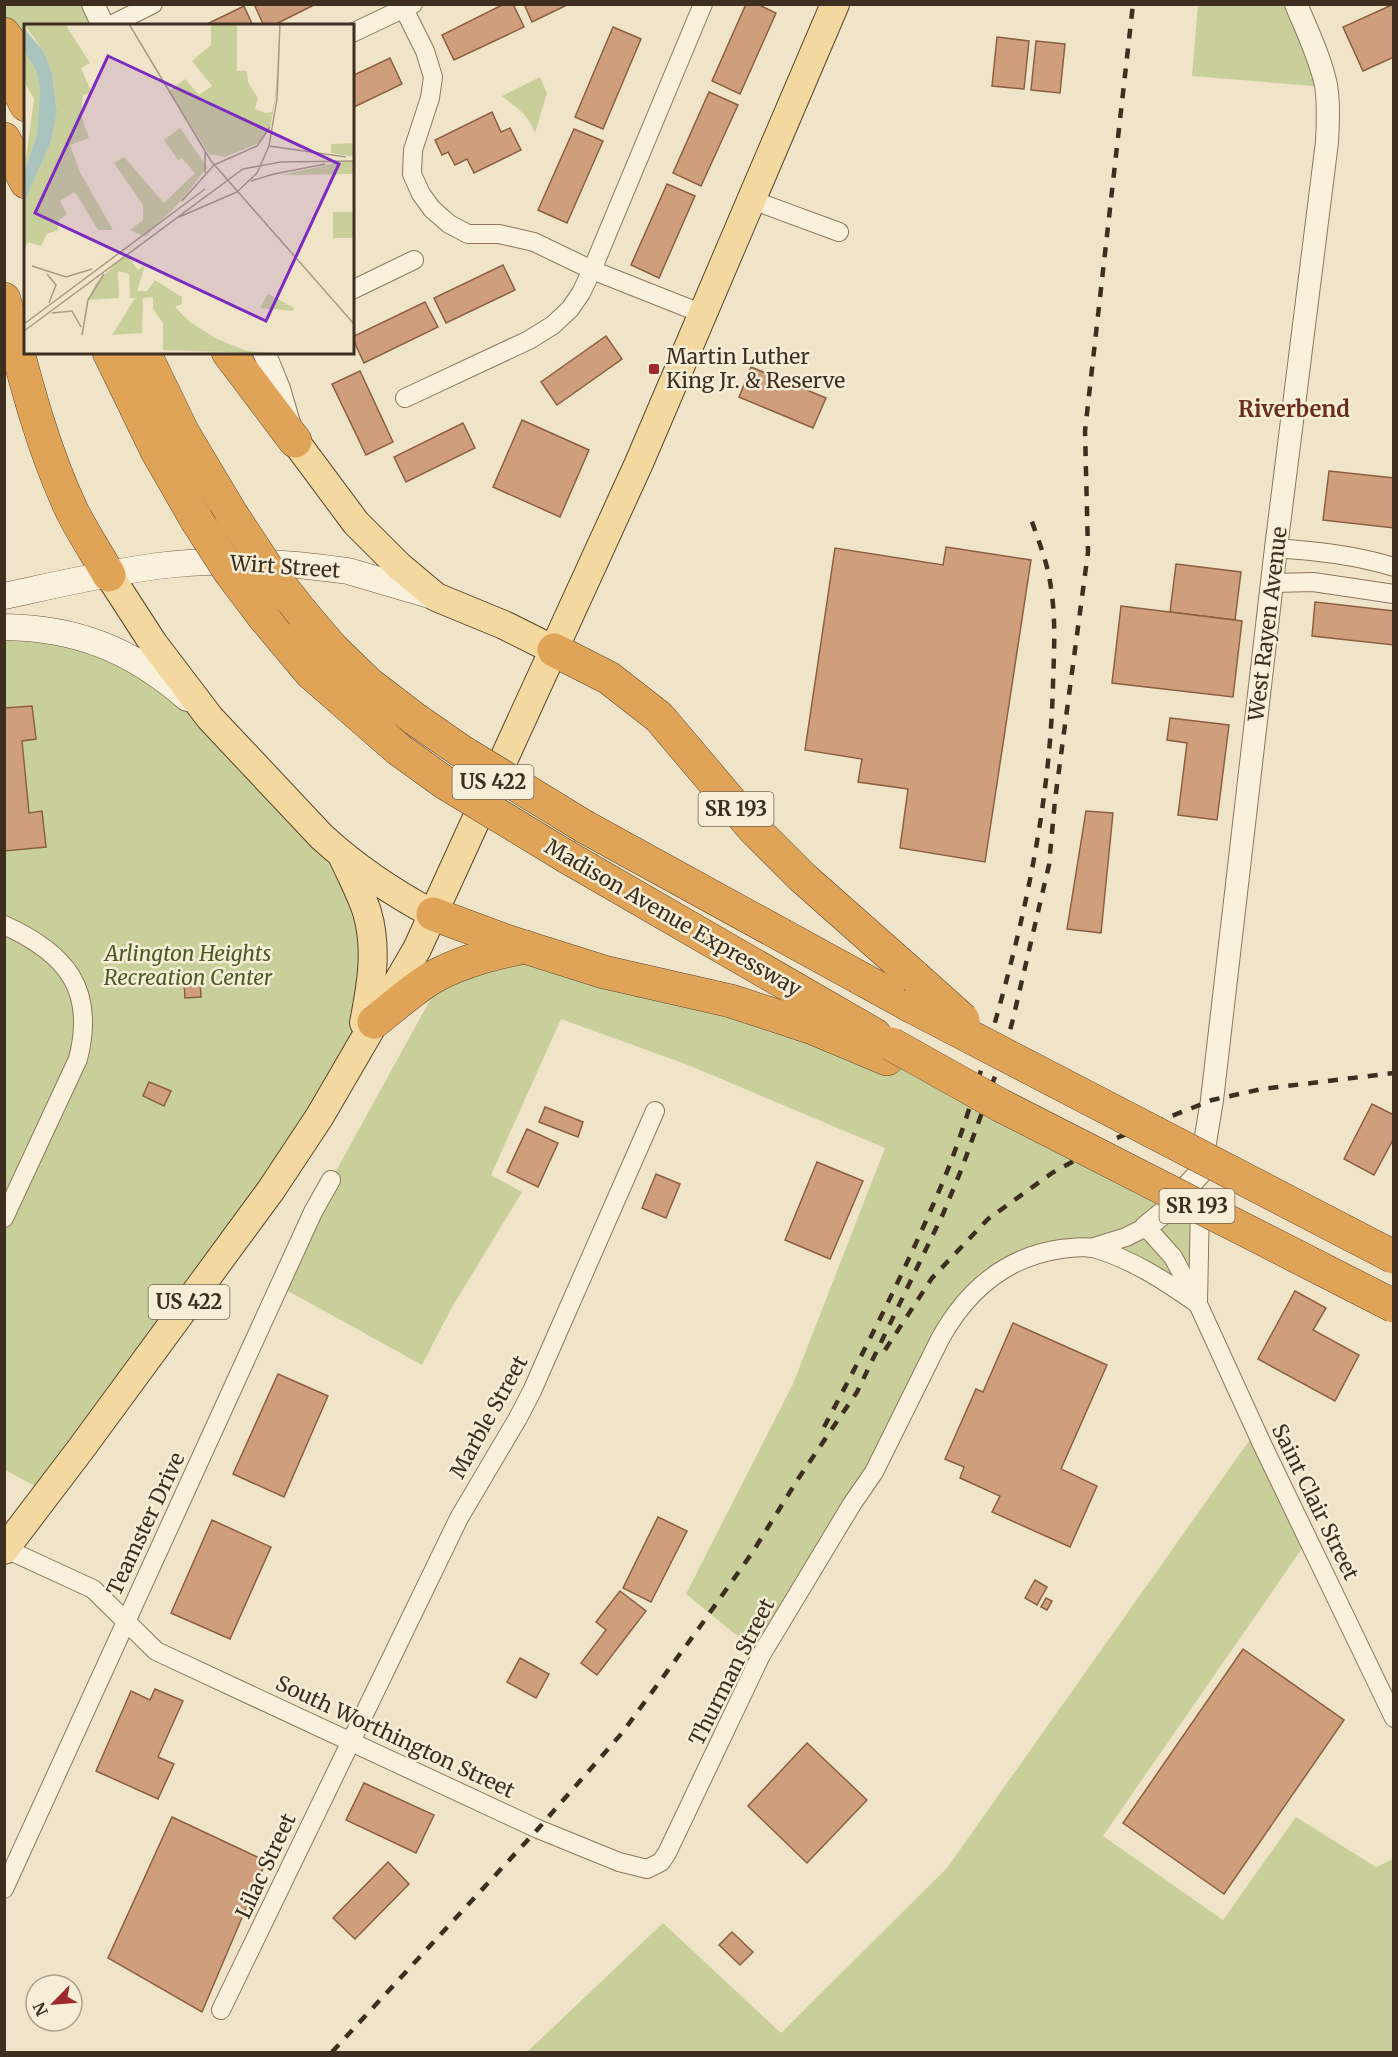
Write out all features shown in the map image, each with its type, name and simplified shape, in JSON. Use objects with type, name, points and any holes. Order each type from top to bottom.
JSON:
[{"type":"highway","points":[[4,34],[24,61]]},
{"type":"highway","points":[[4,61],[24,101]]},
{"type":"highway","points":[[4,139],[24,178]]},
{"type":"highway","name":"US 422","points":[[4,299],[34,414],[47,452],[72,510],[109,575]]},
{"type":"highway","name":"Madison Avenue Expressway","points":[[110,354],[157,451],[230,572],[311,673],[398,749],[445,783],[889,1052],[1000,1105],[1394,1306]]},
{"type":"highway","name":"Madison Avenue Expressway","points":[[145,354],[183,433],[269,571],[332,648],[368,683],[461,751],[585,827],[913,991]]},
{"type":"highway","points":[[230,354],[295,441]]},
{"type":"highway","name":"SR 193","points":[[554,650],[609,678],[659,717],[753,828],[913,991],[1003,1054],[1394,1257]]},
{"type":"highway","points":[[433,914],[604,972],[731,1001],[889,1052]]},
{"type":"highway","points":[[367,1033],[432,978],[479,957],[525,947]]},
{"type":"main road","points":[[554,650],[639,463],[835,4]]},
{"type":"main road","points":[[295,441],[356,523],[399,566],[436,597]]},
{"type":"main road","name":"Wirt Street","points":[[4,596],[157,566],[192,563],[254,563],[348,571],[436,597],[504,625],[554,650]]},
{"type":"main road","name":"US 422","points":[[109,575],[153,643],[210,718],[322,837],[342,855],[367,912],[372,939],[373,967],[367,1033]]},
{"type":"main road","points":[[4,627],[30,627],[71,634],[107,645],[149,668],[210,718]]},
{"type":"main road","name":"US 422","points":[[5,1548],[271,1190],[320,1116],[417,949],[554,650]]},
{"type":"main road","points":[[342,855],[399,896],[433,914]]},
{"type":"street","points":[[93,4],[102,24]]},
{"type":"street","points":[[113,24],[153,4]]},
{"type":"street","points":[[405,398],[529,340],[553,325],[570,309],[592,270],[703,4]]},
{"type":"street","name":"West Rayen Avenue","points":[[1200,1173],[1212,1100],[1276,548],[1327,142],[1326,87],[1321,67],[1296,4]]},
{"type":"street","points":[[354,32],[409,7],[433,77],[430,98],[413,150],[412,174],[421,194],[449,224],[468,234],[499,234],[534,242],[592,270],[703,314]]},
{"type":"street","points":[[752,200],[839,232]]},
{"type":"street","points":[[354,289],[414,260]]},
{"type":"street","points":[[265,354],[279,389],[295,441]]},
{"type":"street","points":[[1276,548],[1349,556],[1394,567]]},
{"type":"street","points":[[1273,583],[1313,582],[1394,594]]},
{"type":"street","points":[[4,925],[36,941],[62,964],[79,996],[84,1020],[84,1037],[78,1059],[4,1218]]},
{"type":"street","name":"Marble Street","points":[[350,1740],[459,1518],[532,1391],[655,1111]]},
{"type":"street","points":[[1091,1248],[1126,1237],[1146,1227],[1163,1213],[1200,1173]]},
{"type":"street","name":"Saint Clair Street","points":[[1198,1304],[1201,1227],[1200,1173]]},
{"type":"street","name":"Teamster Drive","points":[[4,1889],[308,1222],[331,1180]]},
{"type":"street","name":"Saint Clair Street","points":[[1146,1227],[1173,1257],[1198,1304],[1288,1499],[1394,1718]]},
{"type":"street","points":[[1091,1248],[1156,1274],[1198,1304]]},
{"type":"street","name":"Thurman Street","points":[[657,1865],[667,1853],[761,1654],[852,1504],[874,1472],[951,1319],[969,1296],[994,1274],[1024,1258],[1046,1251],[1091,1248]]},
{"type":"street","name":"South Worthington Street","points":[[5,1548],[93,1589],[156,1651],[549,1834],[634,1867],[647,1869],[657,1865]]},
{"type":"street","name":"Lilac Street","points":[[222,2010],[350,1740]]},
{"type":"green space","points":[[4,5],[93,5],[102,24],[24,24],[24,62],[5,34]]},
{"type":"green space","points":[[1198,5],[1296,5],[1326,87],[1192,76]]},
{"type":"green space","points":[[540,77],[547,93],[535,133],[525,115],[502,96]]},
{"type":"green space","name":"Arlington Heights Recreation Center","points":[[4,627],[128,656],[322,837],[367,912],[360,1044],[48,1493],[5,1470]]},
{"type":"green space","points":[[503,951],[731,1001],[1000,1105],[1177,1197],[1200,1173],[1198,1304],[1091,1248],[1046,1251],[969,1296],[761,1655],[686,1594],[793,1384],[885,1148],[688,1065],[561,1019],[491,1175],[522,1192],[451,1309],[422,1365],[279,1286],[331,1180],[446,971]]},
{"type":"green space","points":[[1256,1431],[1308,1540],[1103,1836],[1223,1920],[1296,1817],[1376,1867],[1393,1859],[1393,2052],[527,2052],[663,1923],[781,2033],[947,1868]]},
{"type":"building","points":[[254,4],[316,4],[276,24],[263,24]]},
{"type":"building","points":[[504,4],[513,4],[524,27],[454,60],[442,35]]},
{"type":"building","points":[[524,4],[569,4],[532,22]]},
{"type":"building","points":[[746,4],[757,4],[776,13],[740,94],[712,81]]},
{"type":"building","points":[[1394,4],[1394,57],[1363,71],[1343,27]]},
{"type":"building","points":[[244,6],[252,24],[207,24]]},
{"type":"building","points":[[613,27],[641,39],[603,129],[575,117]]},
{"type":"building","points":[[997,37],[1029,41],[1024,89],[992,86]]},
{"type":"building","points":[[1036,41],[1065,44],[1060,93],[1031,90]]},
{"type":"building","points":[[390,58],[402,84],[354,107],[354,75]]},
{"type":"building","points":[[709,92],[738,105],[701,186],[673,173]]},
{"type":"building","points":[[492,112],[501,132],[510,128],[521,150],[474,173],[467,159],[455,165],[448,152],[442,155],[435,140]]},
{"type":"building","points":[[574,129],[603,141],[567,223],[538,210]]},
{"type":"building","points":[[667,184],[695,196],[659,278],[631,265]]},
{"type":"building","points":[[503,265],[515,290],[446,323],[434,298]]},
{"type":"building","points":[[425,302],[438,327],[364,363],[354,341],[354,336]]},
{"type":"building","points":[[606,336],[622,359],[557,405],[541,382]]},
{"type":"building","points":[[751,367],[826,398],[813,428],[739,397]]},
{"type":"building","points":[[360,371],[393,442],[366,455],[332,384]]},
{"type":"building","points":[[522,420],[589,450],[560,517],[493,487]]},
{"type":"building","points":[[463,423],[475,448],[406,482],[394,457]]},
{"type":"building","points":[[1329,471],[1394,478],[1394,528],[1323,520]]},
{"type":"building","points":[[946,547],[1031,560],[985,862],[900,848],[908,789],[858,782],[862,759],[805,750],[835,548],[943,565]]},
{"type":"building","points":[[1176,564],[1241,572],[1235,620],[1170,612]]},
{"type":"building","points":[[1315,602],[1394,611],[1394,645],[1312,636]]},
{"type":"building","points":[[1121,606],[1242,621],[1233,697],[1112,683]]},
{"type":"building","points":[[32,706],[36,739],[22,741],[29,813],[42,811],[46,847],[4,851],[4,708]]},
{"type":"building","points":[[1170,718],[1229,725],[1217,820],[1178,815],[1187,743],[1167,740]]},
{"type":"building","points":[[1086,811],[1113,813],[1101,933],[1067,929]]},
{"type":"building","points":[[200,981],[201,997],[185,998],[184,982]]},
{"type":"building","points":[[149,1082],[171,1091],[164,1106],[143,1096]]},
{"type":"building","points":[[1372,1104],[1394,1115],[1394,1138],[1374,1175],[1344,1159]]},
{"type":"building","points":[[545,1107],[583,1122],[578,1137],[539,1122]]},
{"type":"building","points":[[527,1129],[558,1143],[538,1187],[507,1172]]},
{"type":"building","points":[[817,1162],[863,1181],[830,1259],[785,1240]]},
{"type":"building","points":[[656,1174],[680,1184],[666,1218],[642,1208]]},
{"type":"building","points":[[1295,1291],[1326,1308],[1313,1330],[1359,1355],[1335,1401],[1258,1359]]},
{"type":"building","points":[[1013,1323],[1107,1365],[1061,1469],[1097,1486],[1070,1547],[992,1512],[1000,1496],[960,1478],[964,1467],[945,1459],[976,1389],[983,1392]]},
{"type":"building","points":[[278,1374],[328,1396],[284,1497],[233,1474]]},
{"type":"building","points":[[658,1517],[687,1531],[651,1602],[623,1588]]},
{"type":"building","points":[[212,1520],[271,1547],[230,1639],[171,1613]]},
{"type":"building","points":[[1035,1580],[1047,1587],[1037,1605],[1025,1598]]},
{"type":"building","points":[[620,1591],[646,1611],[597,1675],[581,1663],[606,1630],[596,1622]]},
{"type":"building","points":[[1046,1598],[1052,1601],[1047,1610],[1041,1607]]},
{"type":"building","points":[[1243,1649],[1344,1720],[1224,1894],[1123,1823]]},
{"type":"building","points":[[520,1658],[549,1674],[536,1698],[507,1682]]},
{"type":"building","points":[[155,1689],[183,1701],[158,1757],[174,1764],[158,1799],[96,1771],[131,1691],[150,1700]]},
{"type":"building","points":[[807,1743],[867,1800],[807,1863],[748,1806]]},
{"type":"building","points":[[364,1783],[434,1815],[416,1853],[346,1820]]},
{"type":"building","points":[[172,1817],[266,1861],[202,2012],[108,1958]]},
{"type":"building","points":[[388,1862],[409,1884],[355,1939],[333,1918]]},
{"type":"building","points":[[732,1932],[753,1952],[740,1965],[719,1945]]},
{"type":"railway","points":[[332,2052],[537,1830],[622,1733],[699,1628],[752,1553],[798,1479],[857,1392],[943,1214],[962,1168],[1012,1023],[1049,865],[1055,800],[1088,552],[1085,431],[1133,4]]},
{"type":"railway","points":[[824,1427],[898,1281],[946,1174],[987,1050],[1012,960],[1040,823],[1051,731],[1054,612],[1050,579],[1031,519]]},
{"type":"railway","points":[[885,1350],[932,1278],[988,1219],[1052,1173],[1114,1139],[1212,1100],[1262,1089],[1394,1073]]},
{"type":"place","name":"Martin Luther King Jr. & Reserve","points":[[654,369]]},
{"type":"district","name":"Riverbend","points":[[1294,409]]}]
